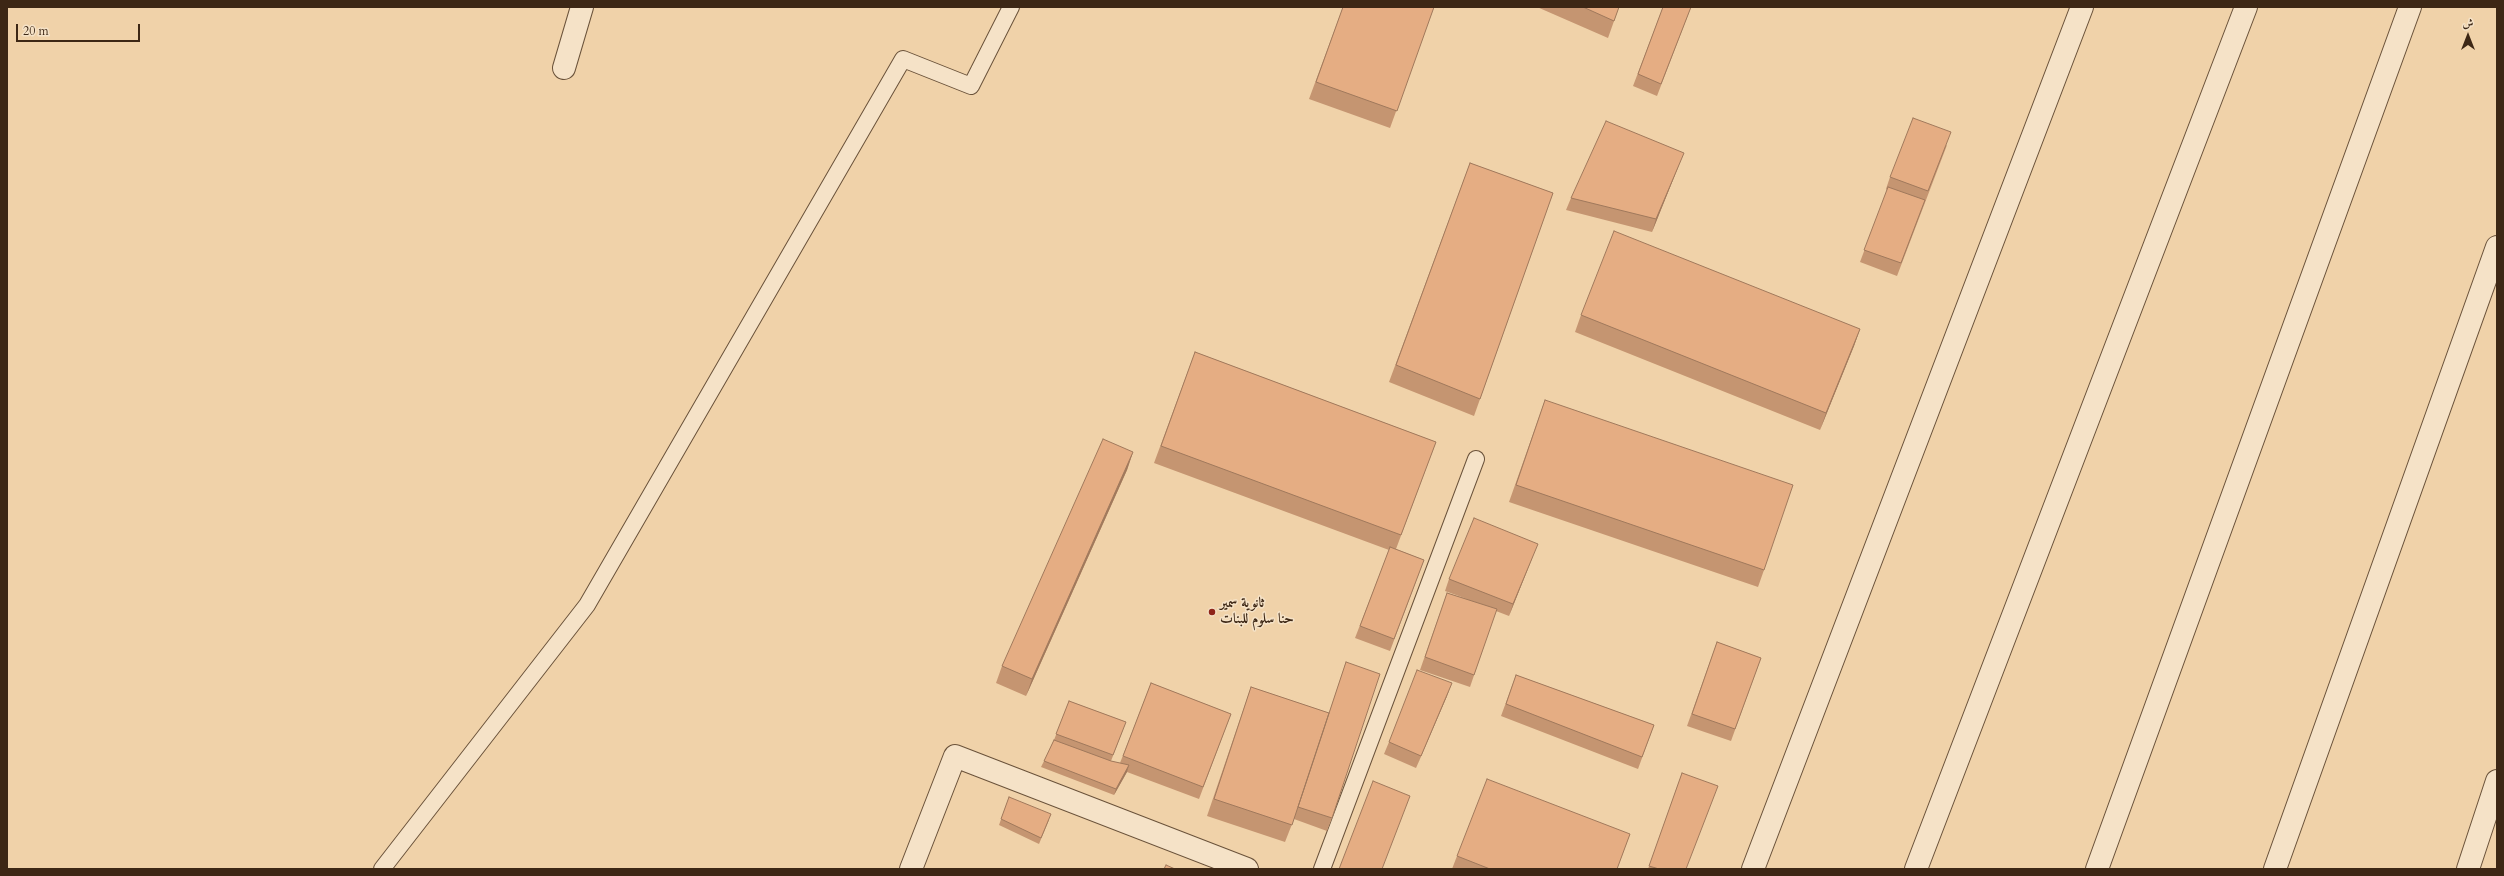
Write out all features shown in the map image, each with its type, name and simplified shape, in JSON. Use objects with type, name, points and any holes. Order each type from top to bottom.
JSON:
[{"type":"street","points":[[564,68],[582,7]]},
{"type":"street","points":[[1753,869],[2082,7]]},
{"type":"street","points":[[1916,869],[2246,7]]},
{"type":"street","points":[[2097,869],[2410,7]]},
{"type":"street","points":[[2275,869],[2497,247]]},
{"type":"street","points":[[911,869],[955,756],[1247,869]]},
{"type":"street","points":[[2468,869],[2497,781]]},
{"type":"lane","points":[[382,869],[587,604],[903,59],[971,86],[1011,7]]},
{"type":"lane","points":[[1322,869],[1476,459]]},
{"type":"building","points":[[1343,7],[1434,7],[1397,111],[1316,82]]},
{"type":"building","points":[[1583,7],[1619,7],[1614,21]]},
{"type":"building","points":[[1663,7],[1691,7],[1661,84],[1638,74]]},
{"type":"building","points":[[1913,118],[1951,132],[1928,191],[1890,177]]},
{"type":"building","points":[[1606,121],[1684,153],[1656,219],[1571,198]]},
{"type":"building","points":[[1470,163],[1553,193],[1480,399],[1396,365]]},
{"type":"building","points":[[1888,187],[1925,200],[1901,263],[1864,250]]},
{"type":"building","points":[[1614,231],[1860,329],[1826,413],[1581,315]]},
{"type":"building","points":[[1195,352],[1436,442],[1401,535],[1161,446]]},
{"type":"building","points":[[1545,400],[1793,485],[1764,570],[1516,485]]},
{"type":"building","points":[[1103,439],[1133,452],[1032,679],[1002,666]]},
{"type":"building","points":[[1474,518],[1538,544],[1513,604],[1449,579]]},
{"type":"building","points":[[1390,547],[1424,560],[1394,639],[1360,626]]},
{"type":"building","points":[[1447,593],[1497,609],[1474,675],[1425,657]]},
{"type":"building","points":[[1717,642],[1761,658],[1735,729],[1692,714]]},
{"type":"building","points":[[1346,662],[1380,674],[1332,818],[1298,807]]},
{"type":"building","points":[[1417,670],[1452,683],[1421,756],[1389,742]]},
{"type":"building","points":[[1516,675],[1654,725],[1642,757],[1506,704]]},
{"type":"building","points":[[1151,683],[1231,714],[1203,787],[1123,756]]},
{"type":"building","points":[[1251,687],[1329,713],[1292,825],[1214,799]]},
{"type":"building","points":[[1069,701],[1126,722],[1113,755],[1056,734]]},
{"type":"building","points":[[1054,740],[1111,761],[1129,765],[1116,789],[1044,761]]},
{"type":"building","points":[[1682,773],[1718,786],[1686,869],[1659,869],[1649,866]]},
{"type":"building","points":[[1487,779],[1630,834],[1617,869],[1490,869],[1457,856]]},
{"type":"building","points":[[1373,781],[1410,796],[1382,869],[1339,869]]},
{"type":"building","points":[[1009,797],[1051,814],[1041,838],[1001,819]]},
{"type":"building","points":[[1166,865],[1175,869],[1164,869]]},
{"type":"place","name":"ثانوية سمير حنا سلوم للبنات","points":[[1212,612]]}]
